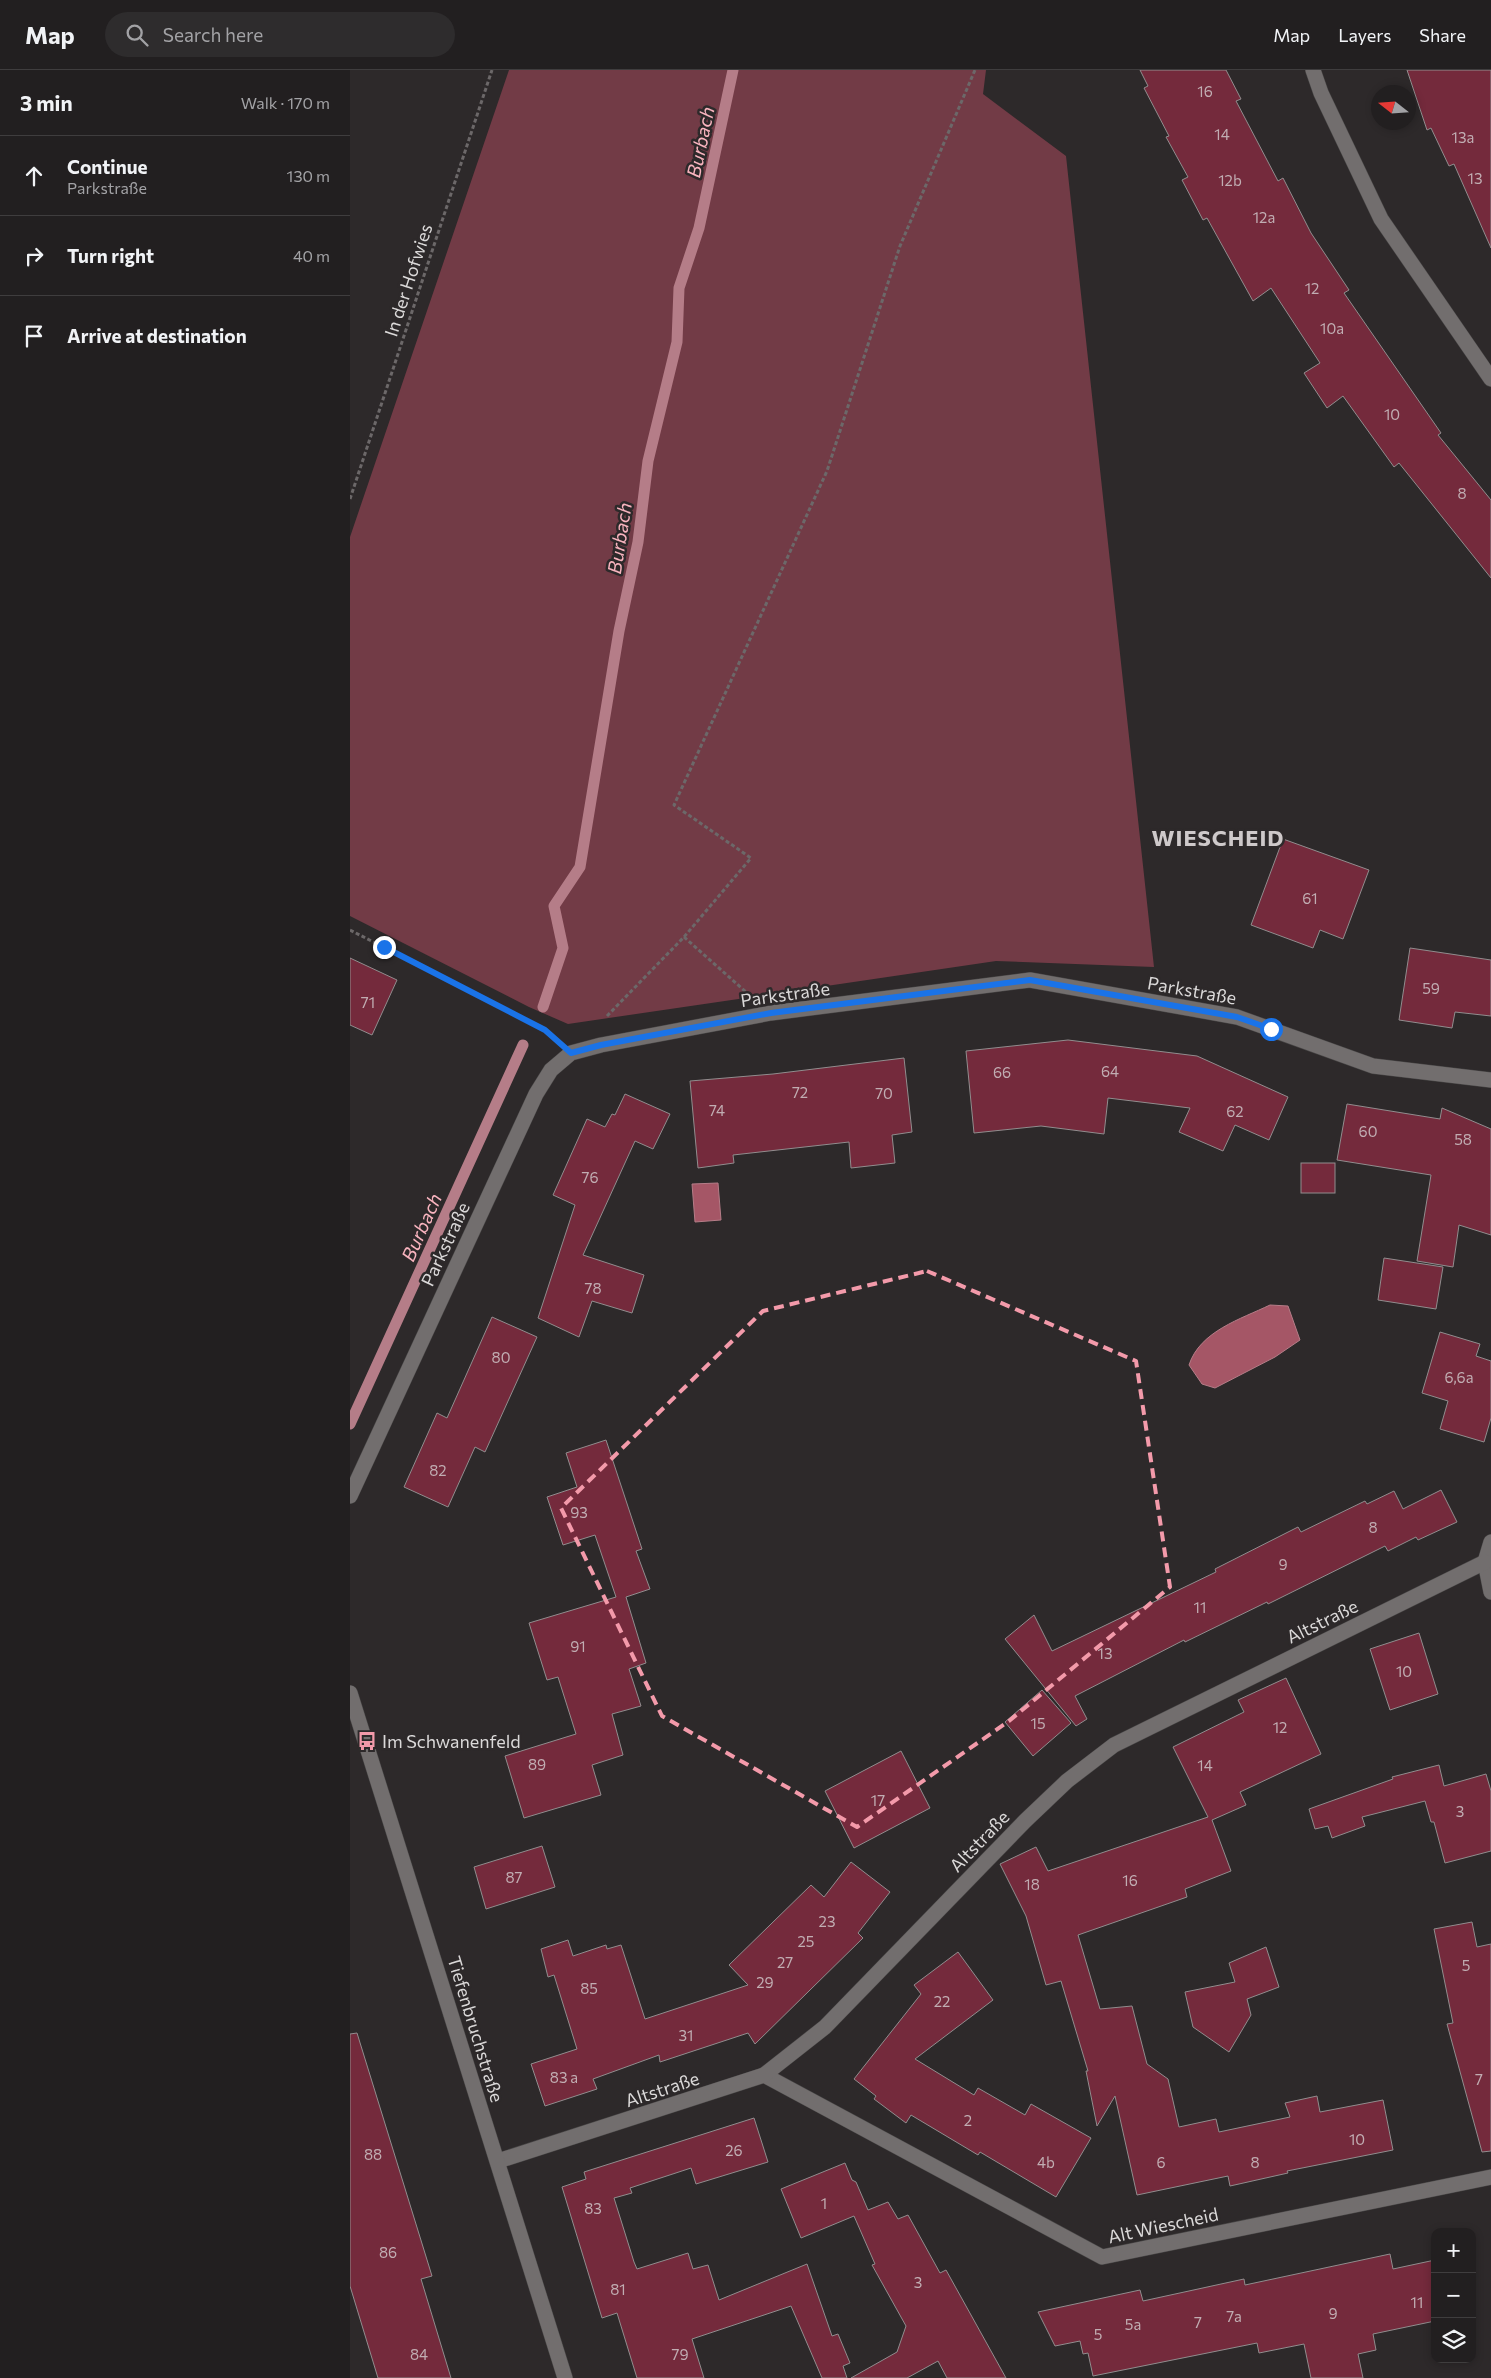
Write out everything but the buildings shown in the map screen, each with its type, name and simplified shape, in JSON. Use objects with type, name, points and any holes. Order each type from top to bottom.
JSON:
[{"type":"street","points":[[1313,70],[1321,94],[1381,219],[1491,379]]},
{"type":"street","name":"Parkstraße","points":[[350,1496],[536,1094],[551,1070],[571,1053],[601,1045],[771,1013],[1030,980],[1237,1017],[1373,1066],[1491,1080]]},
{"type":"street","points":[[1491,1542],[1485,1562],[1491,1592]]},
{"type":"street","name":"Altstraße","points":[[498,2161],[764,2075],[825,2027],[1067,1780],[1114,1745],[1485,1562]]},
{"type":"street","name":"Tiefenbruchstraße","points":[[350,1693],[565,2378]]},
{"type":"street","name":"Alt Wiescheid","points":[[764,2075],[1102,2257],[1491,2177]]},
{"type":"path","name":"In der Hofwies","points":[[350,499],[492,70]]},
{"type":"path","points":[[604,1019],[684,937],[751,858],[674,805],[827,471],[900,246],[975,70]]},
{"type":"path","points":[[350,930],[545,1030],[571,1053]]},
{"type":"path","points":[[684,937],[771,1013]]},
{"type":"highlighted area","points":[[927,1271],[1136,1361],[1170,1587],[1009,1721],[857,1827],[662,1716],[561,1508],[763,1311]]},
{"type":"shaded area","points":[[509,70],[986,70],[983,94],[1066,156],[1154,967],[996,961],[568,1024],[529,1007],[350,916],[350,537]]},
{"type":"shaded area","points":[[718,1183],[721,1220],[695,1222],[692,1184]]},
{"type":"shaded area","points":[[1270,1305],[1288,1306],[1300,1340],[1275,1357],[1215,1388],[1202,1384],[1189,1365],[1194,1353],[1202,1343],[1235,1321]]},
{"type":"waterway","name":"Burbach","points":[[543,1007],[563,948],[554,906],[580,867],[619,631],[638,542],[648,461],[677,342],[679,288],[699,228],[733,70]]},
{"type":"waterway","name":"Burbach","points":[[350,1424],[523,1045]]},
{"type":"place","name":"Im Schwanenfeld","points":[[367,1741]]},
{"type":"district","name":"WIESCHEID","points":[[1218,837]]},
{"type":"route","points":[[384,947],[545,1030],[571,1053],[601,1045],[771,1013],[1030,980],[1237,1017],[1271,1029]]}]
